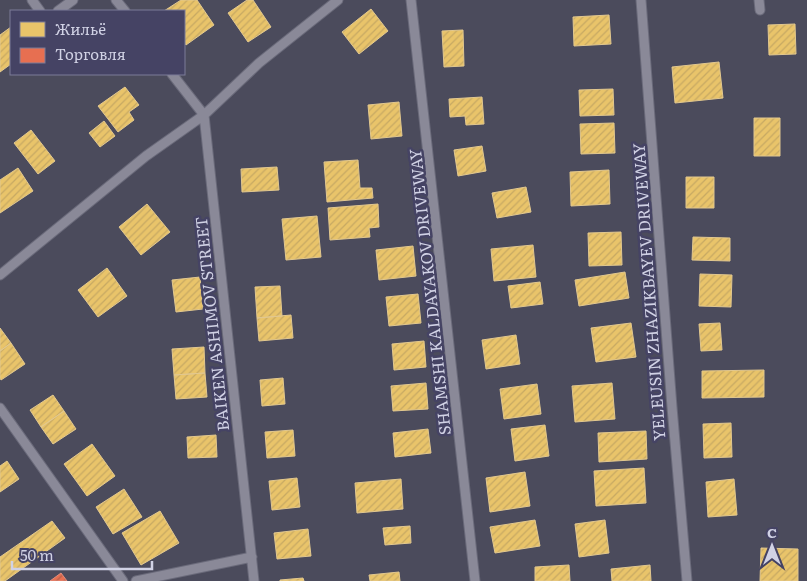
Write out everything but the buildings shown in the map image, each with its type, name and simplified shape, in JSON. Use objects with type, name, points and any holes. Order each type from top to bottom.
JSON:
[{"type":"street","points":[[59,10],[73,0]]},
{"type":"street","points":[[116,0],[124,10]]},
{"type":"street","points":[[0,275],[146,156],[204,115],[259,63],[338,0]]},
{"type":"street","name":"SHAMSHI KALDAYAKOV DRIVEWAY","points":[[411,0],[475,581]]},
{"type":"street","name":"YELEUSIN ZHAZIKBAYEV DRIVEWAY","points":[[641,0],[688,581]]},
{"type":"street","points":[[173,75],[204,115]]},
{"type":"street","name":"BAIKEN ASHIMOV STREET","points":[[204,115],[254,581]]},
{"type":"street","points":[[0,408],[123,581]]},
{"type":"street","points":[[136,581],[252,557]]}]
